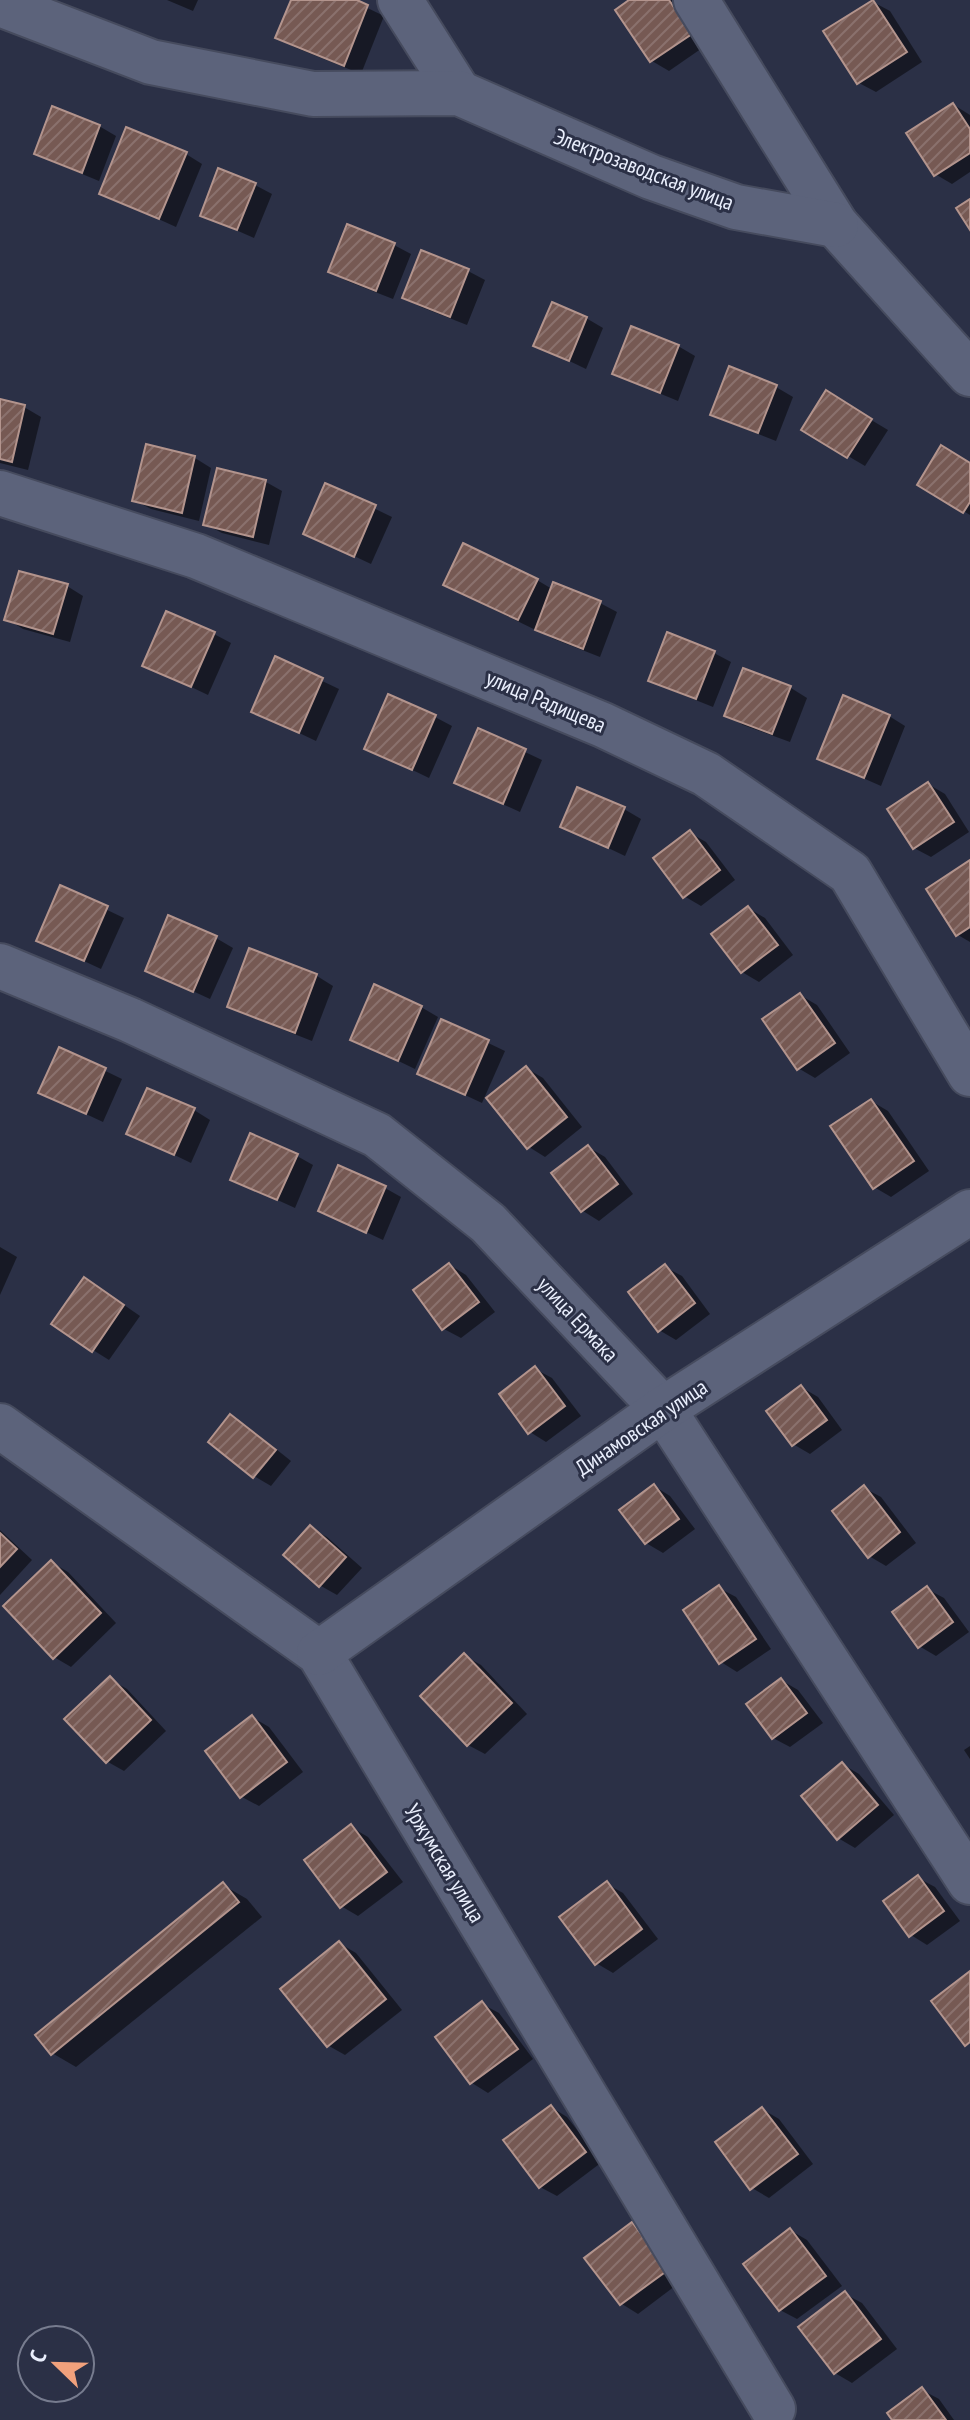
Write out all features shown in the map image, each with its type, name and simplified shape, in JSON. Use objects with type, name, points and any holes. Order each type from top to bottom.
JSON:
[{"type":"street","points":[[400,0],[459,93]]},
{"type":"street","points":[[696,0],[836,225],[970,374]]},
{"type":"street","name":"Электрозаводская улица","points":[[0,4],[151,62],[313,94],[459,93],[665,182],[736,207],[836,225]]},
{"type":"street","name":"улица Радищева","points":[[0,493],[196,556],[603,725],[706,774],[850,873],[970,1074]]},
{"type":"street","name":"улица Ермака","points":[[0,966],[130,1020],[377,1135],[488,1223],[663,1409],[970,1882]]},
{"type":"street","name":"Динамовская улица","points":[[319,1653],[663,1409],[970,1212]]},
{"type":"street","name":"Уржумская улица","points":[[0,1426],[319,1653],[773,2409]]},
{"type":"building","points":[[291,0],[357,0],[368,5],[344,66],[275,38]]},
{"type":"building","points":[[629,0],[669,0],[692,34],[650,62],[615,10]]},
{"type":"building","points":[[873,0],[907,52],[857,84],[823,31]]},
{"type":"building","points":[[953,103],[970,129],[970,153],[934,176],[906,133]]},
{"type":"building","points":[[52,106],[100,125],[82,173],[34,154]]},
{"type":"building","points":[[126,127],[187,152],[159,219],[99,194]]},
{"type":"building","points":[[218,168],[256,183],[237,230],[200,216]]},
{"type":"building","points":[[970,199],[970,230],[956,208]]},
{"type":"building","points":[[347,224],[395,243],[376,291],[328,272]]},
{"type":"building","points":[[421,250],[469,269],[450,317],[402,298]]},
{"type":"building","points":[[552,302],[587,317],[569,361],[533,346]]},
{"type":"building","points":[[631,326],[679,345],[660,393],[612,374]]},
{"type":"building","points":[[729,366],[777,385],[758,433],[710,415]]},
{"type":"building","points":[[826,390],[872,419],[847,458],[801,430]]},
{"type":"building","points":[[0,399],[25,405],[12,462],[0,459]]},
{"type":"building","points":[[146,444],[195,456],[182,513],[132,501]]},
{"type":"building","points":[[941,445],[970,463],[970,502],[963,513],[917,485]]},
{"type":"building","points":[[217,468],[266,480],[253,537],[203,525]]},
{"type":"building","points":[[325,483],[376,505],[354,557],[303,534]]},
{"type":"building","points":[[463,543],[538,579],[518,620],[443,585]]},
{"type":"building","points":[[19,571],[68,584],[53,634],[4,620]]},
{"type":"building","points":[[553,582],[601,601],[583,649],[535,630]]},
{"type":"building","points":[[166,611],[215,632],[191,687],[142,666]]},
{"type":"building","points":[[667,632],[715,651],[696,699],[648,681]]},
{"type":"building","points":[[275,656],[323,678],[299,733],[251,712]]},
{"type":"building","points":[[743,668],[791,686],[772,734],[724,716]]},
{"type":"building","points":[[388,694],[436,715],[412,770],[364,749]]},
{"type":"building","points":[[843,695],[890,715],[864,778],[817,759]]},
{"type":"building","points":[[478,728],[526,749],[503,804],[454,783]]},
{"type":"building","points":[[928,782],[954,822],[913,849],[887,809]]},
{"type":"building","points":[[577,787],[625,807],[608,848],[560,827]]},
{"type":"building","points":[[690,830],[720,870],[683,898],[653,858]]},
{"type":"building","points":[[970,860],[970,927],[956,936],[926,889]]},
{"type":"building","points":[[60,885],[108,906],[84,961],[36,941]]},
{"type":"building","points":[[748,906],[778,945],[741,973],[711,934]]},
{"type":"building","points":[[168,915],[217,936],[193,992],[145,971]]},
{"type":"building","points":[[249,948],[317,974],[295,1033],[227,1007]]},
{"type":"building","points":[[374,984],[422,1006],[398,1061],[350,1040]]},
{"type":"building","points":[[800,993],[835,1043],[797,1070],[762,1019]]},
{"type":"building","points":[[441,1019],[489,1040],[465,1095],[417,1074]]},
{"type":"building","points":[[59,1047],[106,1068],[86,1114],[38,1093]]},
{"type":"building","points":[[526,1066],[567,1117],[527,1149],[486,1098]]},
{"type":"building","points":[[147,1088],[195,1108],[174,1155],[126,1134]]},
{"type":"building","points":[[871,1099],[914,1161],[873,1189],[830,1126]]},
{"type":"building","points":[[250,1133],[298,1154],[277,1200],[230,1180]]},
{"type":"building","points":[[588,1145],[618,1184],[581,1212],[551,1173]]},
{"type":"building","points":[[338,1165],[386,1186],[366,1233],[318,1211]]},
{"type":"building","points":[[449,1263],[479,1302],[442,1330],[413,1290]]},
{"type":"building","points":[[665,1264],[695,1303],[658,1332],[628,1292]]},
{"type":"building","points":[[84,1277],[124,1305],[92,1352],[51,1324]]},
{"type":"building","points":[[535,1366],[565,1406],[528,1434],[499,1394]]},
{"type":"building","points":[[801,1385],[827,1420],[792,1446],[766,1411]]},
{"type":"building","points":[[230,1414],[276,1450],[253,1478],[208,1442]]},
{"type":"building","points":[[654,1484],[679,1519],[645,1544],[619,1510]]},
{"type":"building","points":[[864,1485],[900,1532],[868,1558],[832,1511]]},
{"type":"building","points":[[310,1525],[346,1557],[319,1587],[283,1555]]},
{"type":"building","points":[[0,1533],[17,1549],[0,1567]]},
{"type":"building","points":[[51,1560],[101,1613],[53,1659],[3,1606]]},
{"type":"building","points":[[719,1585],[756,1639],[719,1664],[683,1610]]},
{"type":"building","points":[[927,1586],[953,1622],[918,1648],[892,1612]]},
{"type":"building","points":[[464,1653],[512,1703],[467,1746],[420,1696]]},
{"type":"building","points":[[110,1676],[151,1720],[106,1763],[64,1719]]},
{"type":"building","points":[[781,1678],[807,1713],[772,1739],[746,1704]]},
{"type":"building","points":[[252,1715],[287,1762],[240,1798],[205,1751]]},
{"type":"building","points":[[842,1762],[878,1805],[837,1840],[801,1796]]},
{"type":"building","points":[[351,1824],[387,1872],[340,1908],[304,1860]]},
{"type":"building","points":[[918,1875],[944,1911],[909,1937],[883,1901]]},
{"type":"building","points":[[607,1881],[642,1929],[595,1965],[559,1917]]},
{"type":"building","points":[[223,1882],[239,1902],[51,2055],[35,2035]]},
{"type":"building","points":[[339,1941],[386,1999],[327,2047],[280,1989]]},
{"type":"building","points":[[970,1971],[970,2042],[965,2046],[931,2001]]},
{"type":"building","points":[[482,2001],[518,2049],[470,2084],[435,2037]]},
{"type":"building","points":[[551,2105],[586,2152],[539,2188],[503,2140]]},
{"type":"building","points":[[762,2107],[798,2154],[750,2190],[715,2142]]},
{"type":"building","points":[[632,2222],[668,2270],[620,2305],[584,2258]]},
{"type":"building","points":[[790,2228],[826,2276],[779,2311],[743,2264]]},
{"type":"building","points":[[845,2291],[881,2339],[834,2374],[798,2327]]},
{"type":"building","points":[[922,2387],[946,2420],[892,2420],[887,2413]]}]
